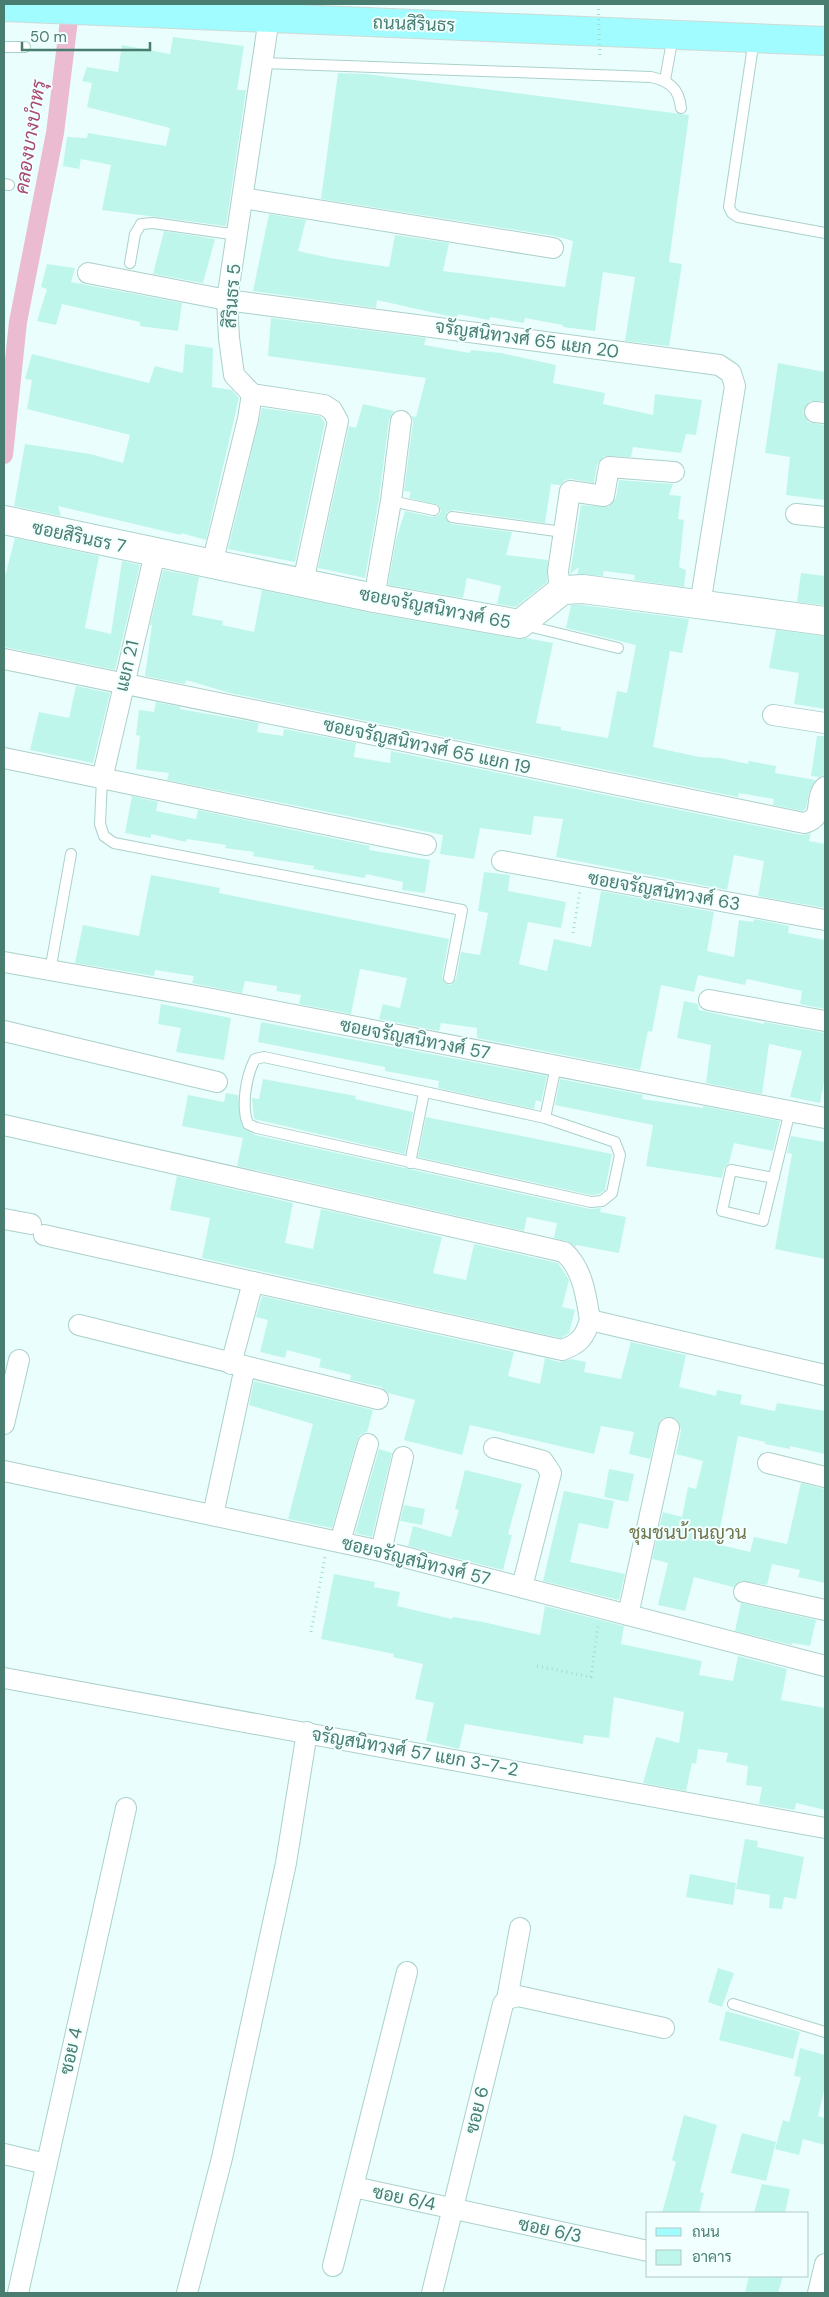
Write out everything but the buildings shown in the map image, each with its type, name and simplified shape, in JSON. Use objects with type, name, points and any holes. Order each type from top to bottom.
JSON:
[{"type":"main road","name":"ถนนสิรินธร","points":[[4,7],[825,42]]},
{"type":"street","name":"สิรินธร 5","points":[[252,394],[234,375],[229,338],[227,300],[244,198],[269,18]]},
{"type":"street","points":[[244,198],[553,248]]},
{"type":"street","name":"จรัญสนิทวงศ์ 65 แยก 20","points":[[88,273],[227,300],[719,365],[731,373],[735,386],[700,605]]},
{"type":"street","points":[[212,564],[248,419],[252,394],[324,405],[332,410],[338,421],[303,582]]},
{"type":"street","points":[[374,598],[391,501],[401,421]]},
{"type":"street","points":[[674,472],[609,467],[604,496],[570,491],[558,571],[560,592],[583,589],[825,621]]},
{"type":"street","points":[[796,514],[825,517]]},
{"type":"street","name":"ซอยสิรินธร 7","points":[[5,520],[154,553]]},
{"type":"street","name":"ซอยจรัญสนิทวงศ์ 65","points":[[154,553],[374,598],[520,624],[560,592]]},
{"type":"street","name":"แยก 21","points":[[102,779],[122,683],[154,553]]},
{"type":"street","name":"ซอยจรัญสนิทวงศ์ 65 แยก 19","points":[[4,659],[804,823],[811,821],[816,816],[820,795],[825,786]]},
{"type":"street","points":[[773,715],[825,723]]},
{"type":"street","points":[[4,758],[426,845]]},
{"type":"street","name":"ซอยจรัญสนิทวงศ์ 63","points":[[502,861],[825,920]]},
{"type":"street","name":"ซอยจรัญสนิทวงศ์ 57","points":[[4,962],[202,997],[825,1118]]},
{"type":"street","points":[[709,1000],[825,1021]]},
{"type":"street","points":[[4,1031],[217,1082]]},
{"type":"street","points":[[4,1125],[564,1252],[574,1261],[581,1278],[588,1310],[585,1336],[575,1346],[562,1350],[253,1282],[38,1230],[4,1218]]},
{"type":"street","points":[[213,1515],[253,1282]]},
{"type":"street","points":[[588,1310],[825,1375]]},
{"type":"street","points":[[80,1326],[378,1399]]},
{"type":"street","points":[[4,1424],[20,1360]]},
{"type":"street","points":[[628,1615],[669,1428]]},
{"type":"street","points":[[334,1541],[368,1444]]},
{"type":"street","points":[[494,1448],[543,1461],[551,1473],[522,1587]]},
{"type":"street","points":[[381,1551],[403,1457]]},
{"type":"street","points":[[768,1464],[825,1476]]},
{"type":"street","name":"ซอยจรัญสนิทวงศ์ 57","points":[[4,1470],[381,1551],[825,1666]]},
{"type":"street","points":[[744,1592],[825,1610]]},
{"type":"street","name":"จรัญสนิทวงศ์ 57 แยก 3-7-2","points":[[4,1678],[825,1828]]},
{"type":"street","points":[[187,2293],[224,2148],[284,1872],[307,1732]]},
{"type":"street","name":"ซอย 4","points":[[18,2293],[126,1808]]},
{"type":"street","name":"ซอย 6","points":[[432,2293],[503,2004],[508,1999],[520,1928]]},
{"type":"street","points":[[333,2266],[407,1972]]},
{"type":"street","points":[[508,1999],[518,1996],[664,2028]]},
{"type":"street","points":[[4,2154],[46,2164]]},
{"type":"street","name":"ซอย 6/4","points":[[354,2187],[453,2209]]},
{"type":"street","name":"ซอย 6/3","points":[[453,2209],[646,2251]]},
{"type":"street","points":[[818,2293],[825,2264]]},
{"type":"lane","points":[[665,80],[673,35]]},
{"type":"lane","points":[[754,38],[729,207],[732,213],[738,217],[825,234]]},
{"type":"lane","points":[[4,47],[25,48]]},
{"type":"lane","points":[[264,63],[651,77],[665,80],[676,90],[681,108]]},
{"type":"lane","points":[[130,263],[135,234],[141,224],[153,223],[238,235]]},
{"type":"lane","points":[[391,501],[434,510]]},
{"type":"lane","points":[[452,517],[563,532]]},
{"type":"lane","points":[[520,624],[618,648]]},
{"type":"lane","points":[[102,779],[100,824],[104,836],[114,843],[462,910],[449,978]]},
{"type":"lane","points":[[50,970],[71,854]]},
{"type":"lane","points":[[264,1057],[545,1118],[615,1142],[620,1155],[612,1193],[602,1201],[591,1202],[258,1128],[248,1124],[244,1113],[250,1069],[255,1059],[264,1057]]},
{"type":"lane","points":[[545,1118],[556,1066]]},
{"type":"lane","points":[[410,1163],[424,1093]]},
{"type":"lane","points":[[774,1178],[732,1170],[722,1211],[763,1221],[774,1178],[790,1111]]},
{"type":"lane","points":[[733,2004],[825,2032]]},
{"type":"path","points":[[598,4],[600,58]]},
{"type":"path","points":[[573,933],[582,876]]},
{"type":"path","points":[[311,1632],[334,1541]]},
{"type":"path","points":[[537,1666],[591,1677],[601,1607]]},
{"type":"waterway","name":"คลองบางบำหรุ","points":[[4,455],[18,322],[55,133],[71,4]]},
{"type":"district","name":"ชุมชนบ้านญวน","points":[[688,1532]]}]
